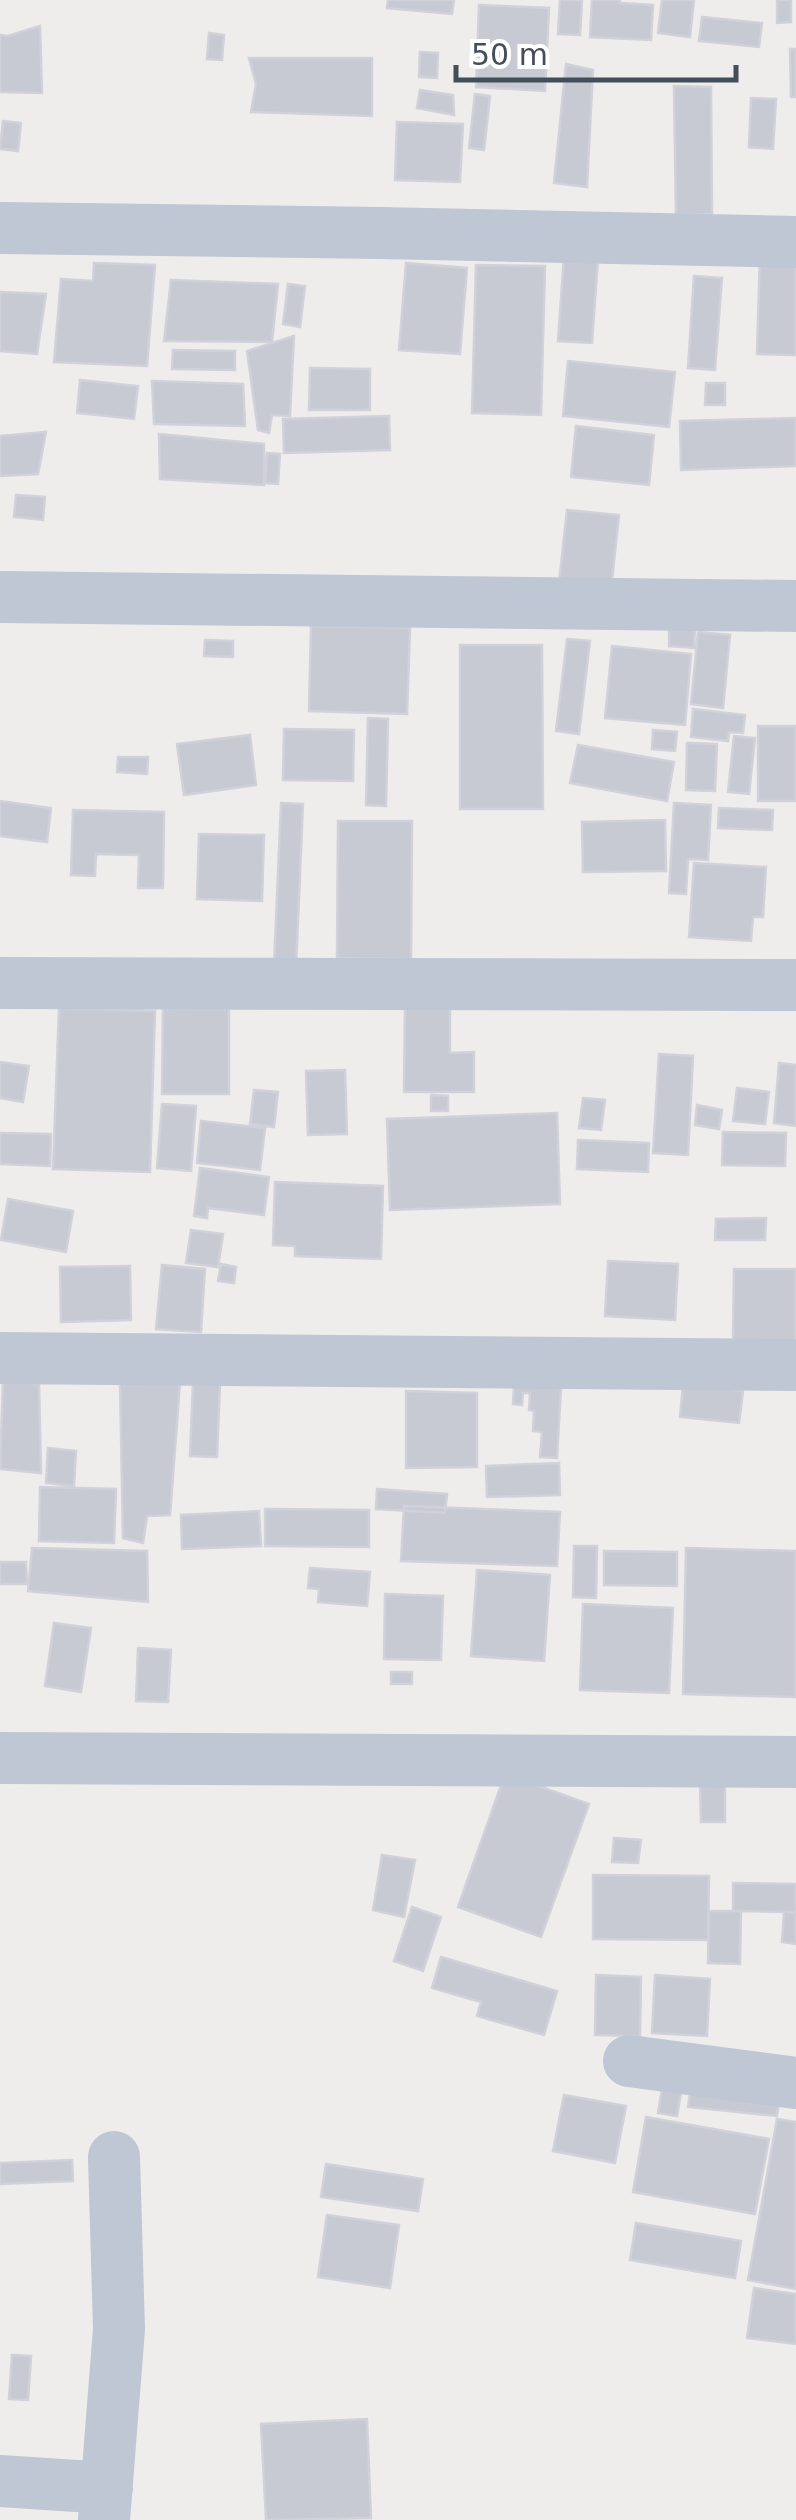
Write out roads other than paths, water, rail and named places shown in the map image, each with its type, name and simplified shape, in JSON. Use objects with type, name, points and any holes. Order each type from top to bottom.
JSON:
[{"type":"street","points":[[0,228],[796,242]]},
{"type":"street","points":[[0,596],[796,606]]},
{"type":"street","points":[[0,983],[796,986]]},
{"type":"street","points":[[0,1358],[796,1364]]},
{"type":"street","points":[[0,1758],[796,1762]]},
{"type":"street","points":[[629,2061],[796,2082]]},
{"type":"street","points":[[0,2481],[106,2504],[120,2328],[114,2156]]}]
